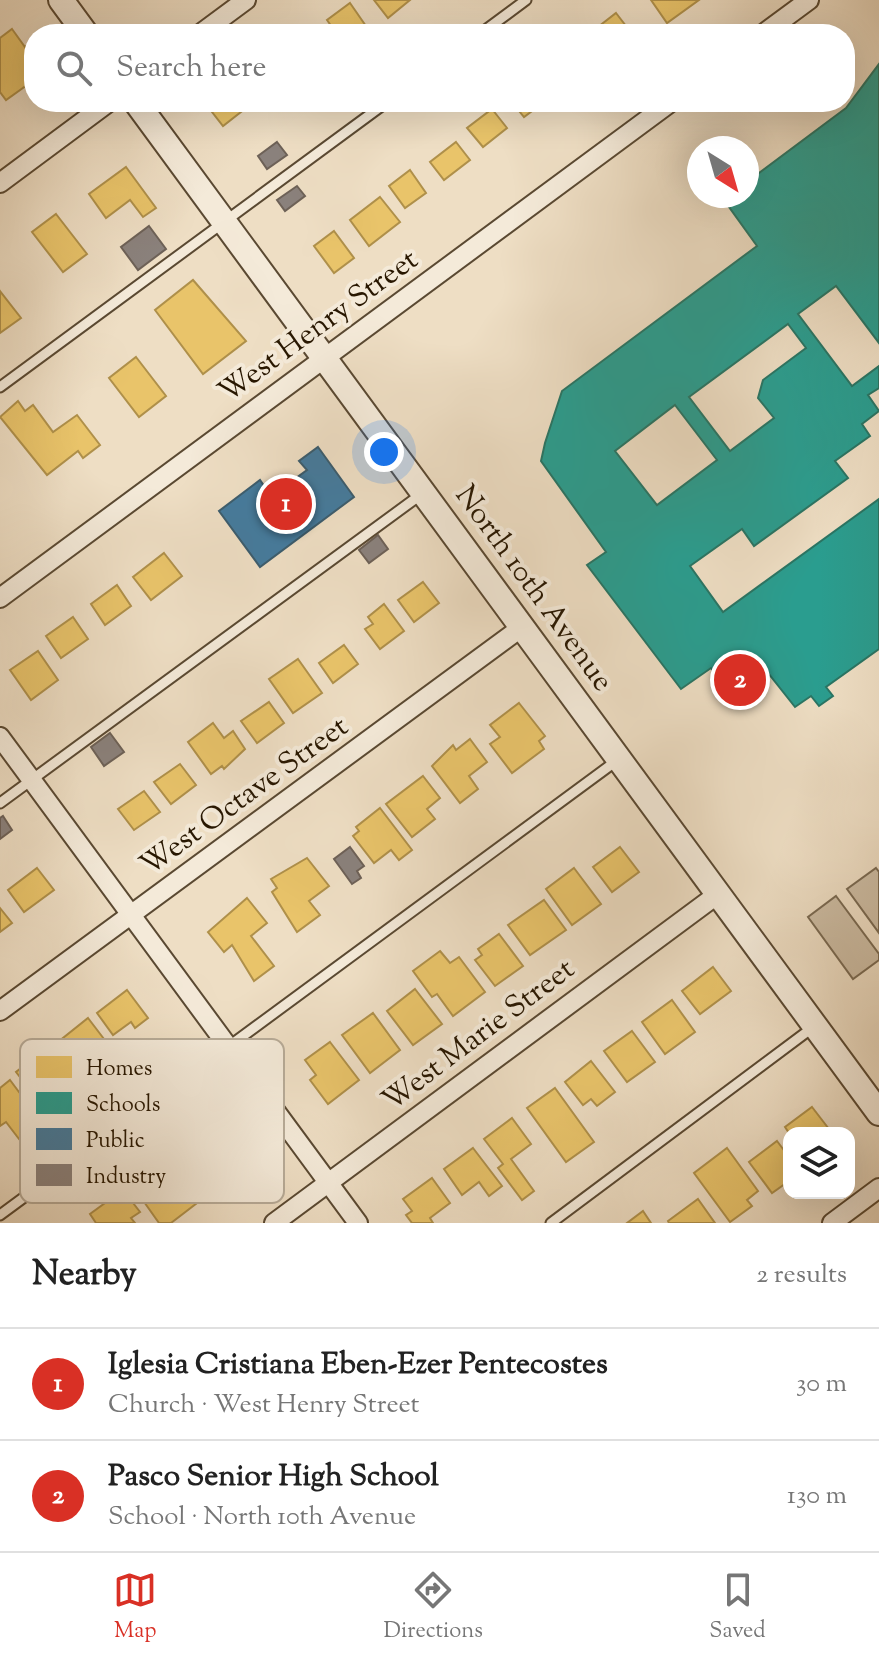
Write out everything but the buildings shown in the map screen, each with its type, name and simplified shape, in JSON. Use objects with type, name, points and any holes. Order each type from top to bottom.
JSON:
[{"type":"street","points":[[61,0],[79,24]]},
{"type":"street","points":[[214,24],[246,0]]},
{"type":"street","points":[[775,24],[799,3]]},
{"type":"street","points":[[0,183],[96,112]]},
{"type":"street","name":"North 10th Avenue","points":[[143,112],[879,1113]]},
{"type":"street","name":"West Henry Street","points":[[0,598],[657,112]]},
{"type":"street","name":"West Octave Street","points":[[0,1011],[522,627]]},
{"type":"street","points":[[0,737],[223,1039]]},
{"type":"street","name":"West Marie Street","points":[[274,1223],[718,894]]},
{"type":"street","points":[[284,1122],[358,1223]]},
{"type":"street","points":[[832,1223],[879,1188]]},
{"type":"lane","points":[[494,24],[526,0]]},
{"type":"lane","points":[[0,387],[373,112]]},
{"type":"lane","points":[[0,803],[423,493]]},
{"type":"lane","points":[[235,1039],[619,759]]},
{"type":"lane","points":[[551,1223],[815,1026]]},
{"type":"lane","points":[[0,1215],[20,1200]]},
{"type":"shaded area","points":[[876,868],[879,872],[879,933],[847,889]]},
{"type":"shaded area","points":[[836,896],[879,954],[879,960],[853,979],[808,917]]},
{"type":"place","name":"Iglesia Cristiana Eben-Ezer Pentecostes","points":[[286,504]]},
{"type":"place","name":"Pasco Senior High School","points":[[740,680]]}]
